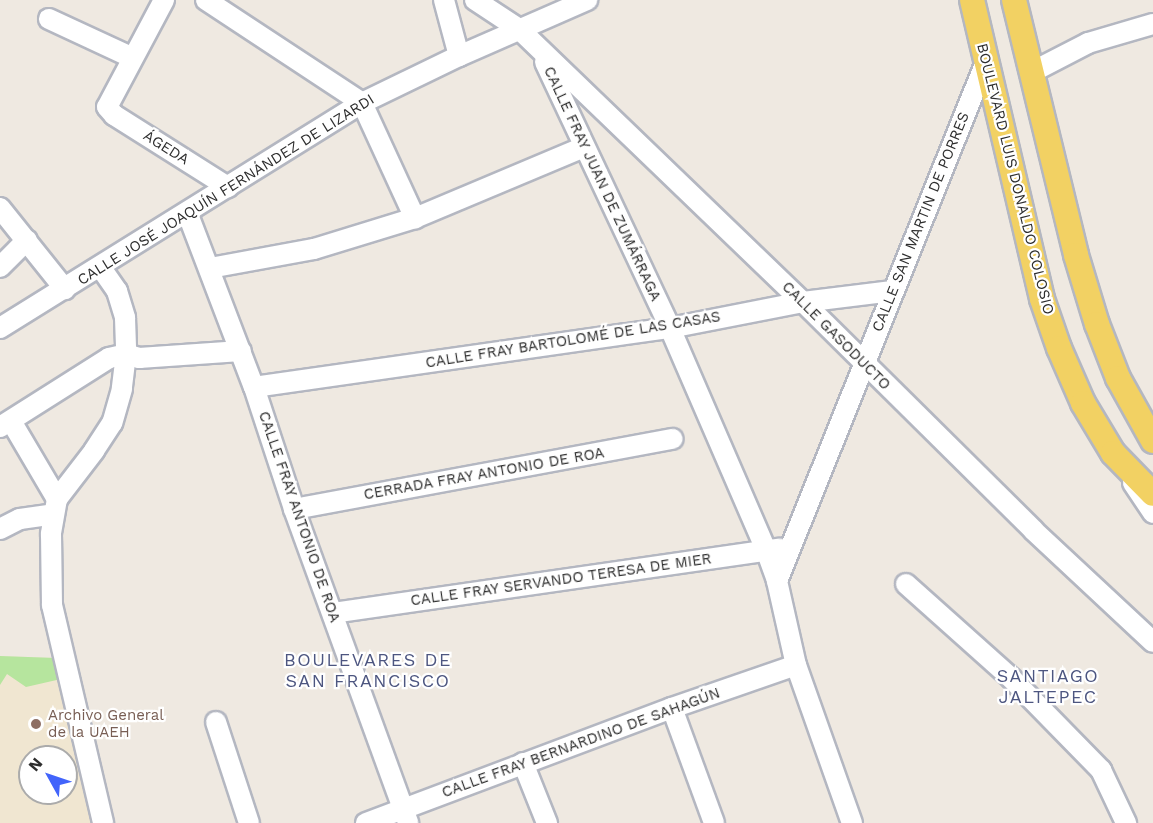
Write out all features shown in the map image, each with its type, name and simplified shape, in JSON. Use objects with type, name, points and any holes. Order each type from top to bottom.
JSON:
[{"type":"main road","name":"BOULEVARD LUIS DONALDO COLOSIO","points":[[972,0],[1014,168],[1042,298],[1059,348],[1083,403],[1113,453]]},
{"type":"main road","points":[[1014,0],[1076,255],[1096,324],[1118,378],[1152,436]]},
{"type":"main road","points":[[1113,453],[1153,494]]},
{"type":"street","points":[[48,19],[131,57],[164,0]]},
{"type":"street","points":[[206,0],[362,103],[416,218]]},
{"type":"street","points":[[444,0],[459,56]]},
{"type":"street","name":"CALLE GASODUCTO","points":[[475,0],[519,29],[540,52],[803,302],[1033,530],[1153,642]]},
{"type":"street","name":"CALLE JOSÉ JOAQUÍN FERNÁNDEZ DE LIZARDI","points":[[0,328],[101,268],[362,103],[577,2]]},
{"type":"street","points":[[1032,72],[1089,43],[1153,24]]},
{"type":"street","name":"CALLE FRAY JUAN DE ZUMÁRRAGA","points":[[540,52],[670,328],[766,550],[777,582]]},
{"type":"street","name":"ÁGEDA","points":[[131,57],[106,107],[114,115],[228,187]]},
{"type":"street","name":"CALLE SAN MARTIN DE PORRES","points":[[777,582],[892,291],[986,62]]},
{"type":"street","points":[[210,268],[314,249],[416,218],[584,147]]},
{"type":"street","points":[[0,208],[65,289]]},
{"type":"street","name":"CALLE FRAY ANTONIO DE ROA","points":[[187,212],[241,351],[294,508],[406,816]]},
{"type":"street","points":[[0,267],[27,240]]},
{"type":"street","points":[[101,268],[117,291],[125,318],[126,354],[122,389],[112,423],[55,506],[51,534],[52,605],[103,823]]},
{"type":"street","name":"CALLE FRAY BARTOLOMÉ DE LAS CASAS","points":[[254,387],[670,328],[803,302],[892,291]]},
{"type":"street","points":[[55,506],[5,424],[109,358],[126,354],[139,358],[241,351]]},
{"type":"street","name":"CERRADA FRAY ANTONIO DE ROA","points":[[294,508],[673,439]]},
{"type":"street","name":"BOULEVARD LUIS DONALDO COLOSIO","points":[[1113,453],[1153,513]]},
{"type":"street","points":[[0,529],[55,506]]},
{"type":"street","name":"CALLE FRAY SERVANDO TERESA DE MIER","points":[[333,613],[790,548]]},
{"type":"street","points":[[777,582],[796,665],[852,823]]},
{"type":"street","points":[[906,584],[1011,678],[1101,770],[1126,823]]},
{"type":"street","name":"CALLE FRAY BERNARDINO DE SAHAGÚN","points":[[366,823],[406,816],[524,763],[796,665]]},
{"type":"street","points":[[672,708],[714,823]]},
{"type":"street","points":[[216,722],[249,823]]},
{"type":"street","points":[[524,763],[547,823]]},
{"type":"shaded area","name":"Archivo General de la UAEH","points":[[0,656],[56,658],[76,745],[18,745],[18,805],[78,805],[78,754],[94,823],[0,823]]},
{"type":"green space","points":[[0,656],[56,658],[61,679],[26,687],[7,674],[0,685]]},
{"type":"place","name":"Archivo General de la UAEH","points":[[36,724]]},
{"type":"district","name":"BOULEVARES DE SAN FRANCISCO","points":[[368,671]]},
{"type":"district","name":"SANTIAGO JALTEPEC","points":[[1048,687]]}]
